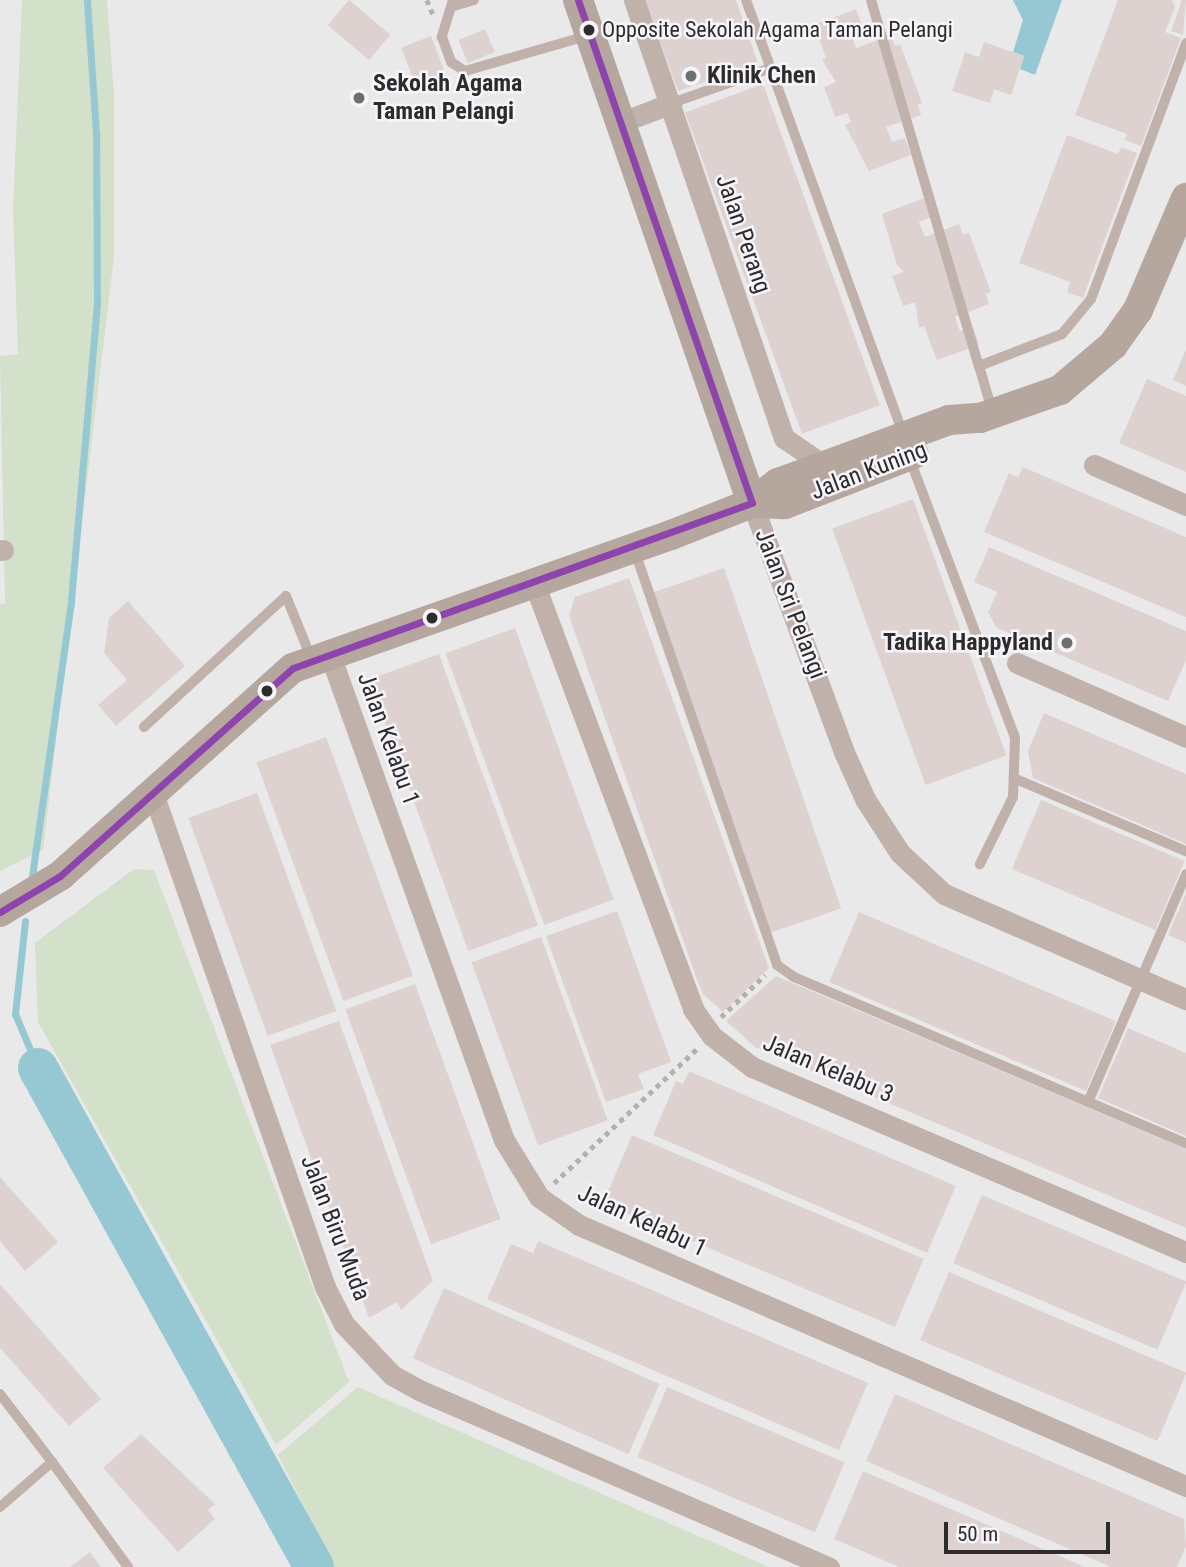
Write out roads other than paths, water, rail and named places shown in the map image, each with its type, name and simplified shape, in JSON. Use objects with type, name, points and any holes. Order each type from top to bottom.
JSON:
[{"type":"street","name":"Jalan Sri Pelangi","points":[[578,0],[752,503],[844,752],[865,799],[900,853],[944,894],[1186,999]]},
{"type":"street","name":"Jalan Perang","points":[[634,0],[672,103],[784,438],[825,466]]},
{"type":"street","points":[[622,122],[672,103]]},
{"type":"street","name":"Jalan Kuning","points":[[0,912],[60,876],[274,682],[320,656],[752,503],[778,483],[825,466],[958,435],[987,416],[1060,390],[1113,345],[1138,310],[1186,198]]},
{"type":"street","name":"Jalan Kuning","points":[[752,503],[785,503],[906,446]]},
{"type":"street","points":[[1094,466],[1186,505]]},
{"type":"street","name":"Jalan Kelabu 3","points":[[534,580],[693,1009],[709,1033],[752,1067],[1186,1252]]},
{"type":"street","name":"Jalan Kelabu 1","points":[[320,656],[504,1140],[539,1197],[579,1225],[1186,1486]]},
{"type":"street","points":[[1017,663],[1186,737]]},
{"type":"street","name":"Jalan Biru Muda","points":[[153,793],[325,1287],[351,1333],[391,1375],[419,1390],[829,1567]]},
{"type":"lane","points":[[474,0],[453,3],[442,37],[451,62],[465,71],[590,35]]},
{"type":"lane","points":[[746,0],[906,446],[1015,738],[1016,779],[1006,820],[980,864]]},
{"type":"lane","points":[[871,0],[979,366],[987,416]]},
{"type":"lane","points":[[979,366],[1062,334],[1091,299],[1183,59],[1186,44]]},
{"type":"lane","points":[[672,103],[771,68]]},
{"type":"lane","points":[[633,547],[777,965],[1186,1143]]},
{"type":"lane","points":[[144,727],[286,596],[320,656]]},
{"type":"lane","points":[[1016,779],[1186,851]]},
{"type":"lane","points":[[1088,1102],[1186,873]]},
{"type":"lane","points":[[0,1394],[128,1567]]},
{"type":"lane","points":[[0,1507],[52,1462]]},
{"type":"water","points":[[1013,0],[1062,0],[1035,75],[1020,69],[1024,56],[1013,52],[1023,20]]},
{"type":"waterway","points":[[32,876],[71,601],[97,304],[96,133],[87,0]]},
{"type":"waterway","points":[[25,921],[15,1014],[38,1068]]},
{"type":"waterway","points":[[38,1068],[314,1567]]},
{"type":"place","name":"Opposite Sekolah Agama Taman Pelangi","points":[[589,30]]},
{"type":"place","name":"Klinik Chen","points":[[691,76]]},
{"type":"place","name":"Sekolah Agama Taman Pelangi","points":[[359,98]]},
{"type":"place","name":"Tadika Happyland","points":[[1067,643]]}]
